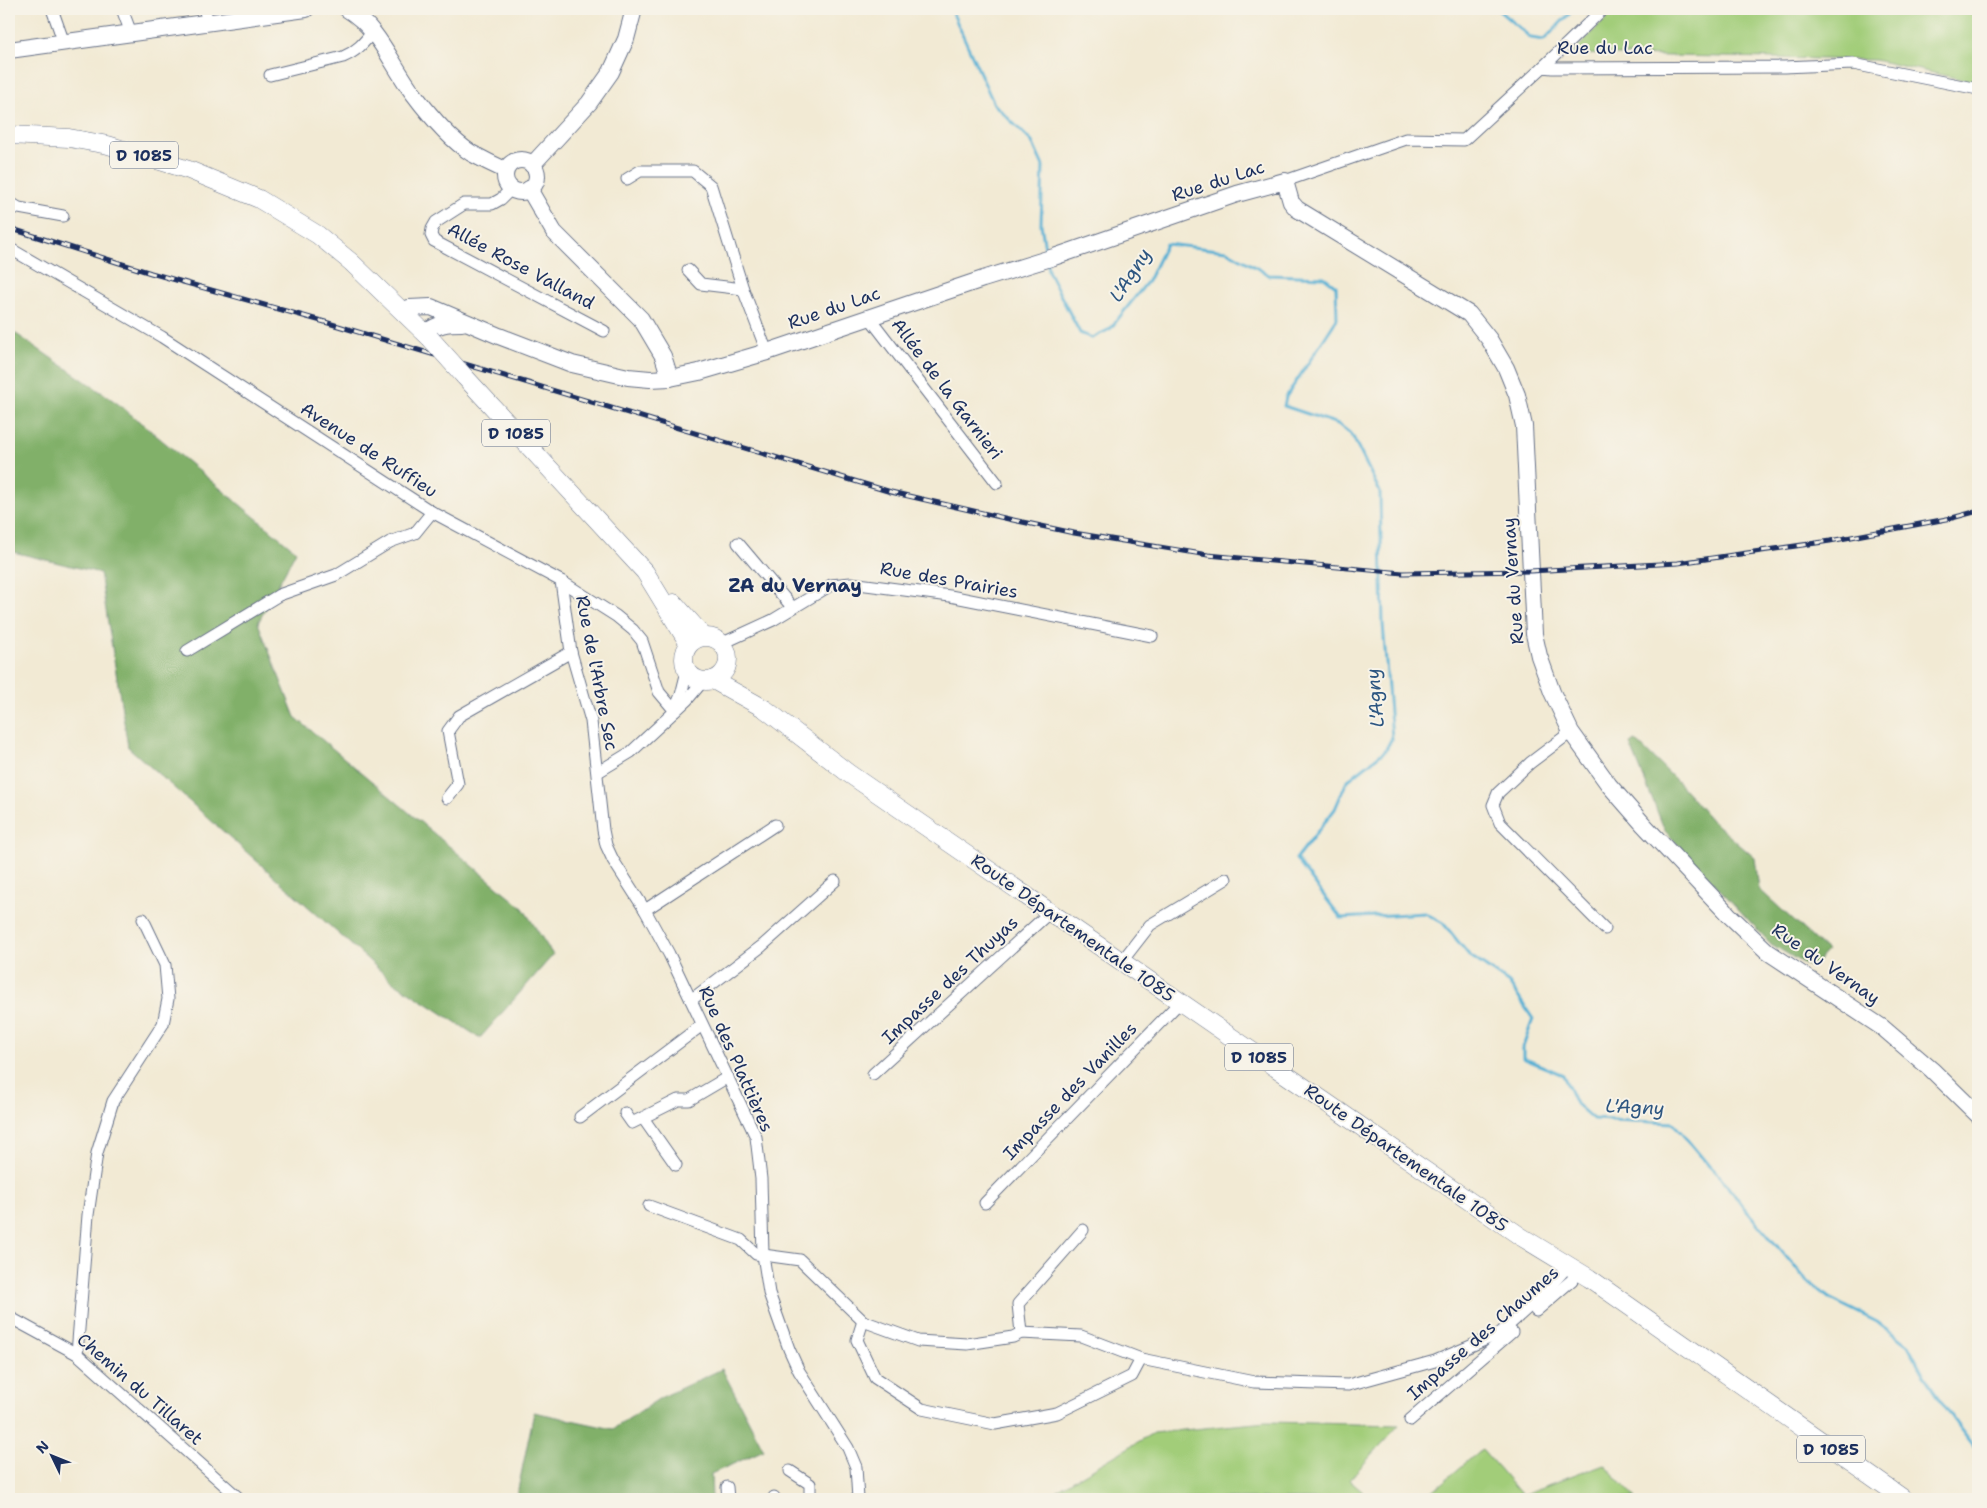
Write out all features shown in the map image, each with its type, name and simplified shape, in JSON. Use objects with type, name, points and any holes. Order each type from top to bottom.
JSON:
[{"type":"main road","name":"D 1085","points":[[9,135],[69,138],[108,144],[189,170],[259,199],[318,236],[351,262],[427,335],[568,490],[671,599],[696,640]]},
{"type":"main road","points":[[717,639],[723,643],[729,659],[722,675],[708,681],[694,678],[687,671],[684,662],[684,652],[696,640],[717,639]]},
{"type":"main road","name":"D 1085","points":[[727,667],[765,708]]},
{"type":"main road","name":"D 1085","points":[[708,681],[765,708]]},
{"type":"main road","name":"Route Départementale 1085","points":[[765,708],[848,774],[1520,1236],[1572,1268],[1904,1499]]},
{"type":"street","points":[[52,9],[61,47]]},
{"type":"street","points":[[122,9],[131,33]]},
{"type":"street","points":[[9,50],[61,47],[207,16],[306,9]]},
{"type":"street","points":[[347,9],[360,17],[373,31],[412,92],[438,124],[470,152],[506,170]]},
{"type":"street","points":[[532,165],[589,103],[611,72],[626,39],[634,9]]},
{"type":"street","points":[[1543,67],[1603,9]]},
{"type":"street","points":[[270,75],[343,58],[361,48],[373,31]]},
{"type":"street","name":"Rue du Lac","points":[[403,311],[409,308],[431,307],[572,364],[628,377],[670,378],[699,372],[766,352],[1054,257],[1237,194],[1285,181],[1406,139],[1464,140],[1543,67],[1784,67],[1854,64],[1978,89]]},
{"type":"street","points":[[520,160],[532,165],[535,169],[536,180],[529,190],[518,192],[511,189],[505,182],[506,170],[509,165],[520,160]]},
{"type":"street","points":[[627,179],[640,171],[693,172],[711,186],[743,289],[766,352]]},
{"type":"street","name":"Rue du Vernay","points":[[1285,181],[1292,202],[1302,212],[1469,314],[1489,339],[1506,368],[1517,395],[1524,426],[1534,634],[1539,656],[1552,692],[1571,732],[1604,778],[1643,824],[1728,914],[1768,952],[1882,1028],[1932,1070],[1978,1115]]},
{"type":"street","name":"Allée Rose Valland","points":[[511,189],[501,199],[492,204],[464,204],[436,222],[432,229],[434,241],[604,331]]},
{"type":"street","points":[[529,190],[554,232],[641,319],[663,356],[670,378]]},
{"type":"street","points":[[9,202],[19,208],[63,216]]},
{"type":"street","name":"Avenue de Ruffieu","points":[[9,248],[162,337],[432,512],[561,582],[616,616],[633,630],[642,641],[659,692],[674,711]]},
{"type":"street","points":[[688,270],[701,284],[743,289]]},
{"type":"street","name":"Allée de la Garnieri","points":[[869,317],[997,483]]},
{"type":"street","name":"Rue du Lac","points":[[427,335],[433,326],[443,323],[467,322]]},
{"type":"street","points":[[187,651],[278,595],[336,575],[390,542],[415,534],[432,512]]},
{"type":"street","points":[[738,543],[792,607]]},
{"type":"street","name":"Rue de l'Arbre Sec","points":[[561,582],[571,652],[591,721],[598,772]]},
{"type":"street","name":"Rue des Prairies","points":[[723,643],[774,620],[792,607],[831,585],[862,583],[950,596],[1152,636]]},
{"type":"street","points":[[447,798],[458,784],[448,731],[459,716],[571,652]]},
{"type":"street","points":[[674,711],[681,695],[687,671]]},
{"type":"street","points":[[598,772],[631,752],[708,681]]},
{"type":"street","points":[[1571,732],[1530,763],[1498,793],[1492,805],[1500,823],[1605,929]]},
{"type":"street","name":"Rue des Plattières","points":[[598,772],[606,845],[613,860],[646,910],[756,1137],[761,1179],[764,1255],[769,1293],[789,1349],[803,1378],[848,1448],[856,1467],[858,1499]]},
{"type":"street","points":[[646,910],[775,825]]},
{"type":"street","points":[[1122,961],[1150,925],[1226,879]]},
{"type":"street","points":[[691,1000],[762,946],[835,881]]},
{"type":"street","name":"Impasse des Thuyas","points":[[873,1074],[1050,912]]},
{"type":"street","points":[[77,1354],[88,1214],[97,1153],[113,1101],[163,1024],[168,999],[165,965],[143,918]]},
{"type":"street","name":"Impasse des Vanilles","points":[[984,1204],[1180,1002]]},
{"type":"street","points":[[580,1117],[702,1025]]},
{"type":"street","points":[[625,1113],[632,1123],[678,1100],[689,1100],[728,1077]]},
{"type":"street","points":[[643,1118],[676,1165]]},
{"type":"street","points":[[649,1206],[741,1240],[756,1254],[800,1260],[863,1321],[918,1341],[967,1344],[1013,1337],[1021,1333],[1080,1336],[1141,1359],[1254,1382],[1348,1386],[1435,1361],[1499,1334],[1572,1268]]},
{"type":"street","points":[[1021,1333],[1018,1304],[1083,1230]]},
{"type":"street","name":"Impasse des Chaumes","points":[[1410,1420],[1572,1280],[1572,1268]]},
{"type":"street","name":"Chemin du Tillaret","points":[[9,1317],[77,1354],[240,1499]]},
{"type":"street","points":[[863,1321],[857,1340],[874,1378],[922,1409],[995,1424],[1057,1413],[1132,1376],[1141,1359]]},
{"type":"street","points":[[790,1471],[810,1484],[810,1499]]},
{"type":"street","points":[[727,1487],[728,1499]]},
{"type":"green space","points":[[1616,9],[1978,9],[1978,83],[1875,60],[1571,54]]},
{"type":"green space","points":[[9,329],[117,403],[296,551],[258,623],[295,717],[523,908],[553,955],[480,1038],[392,981],[128,747],[100,573],[9,551]]},
{"type":"green space","points":[[1636,741],[1678,782],[1711,820],[1755,858],[1759,889],[1827,951],[1811,968],[1771,944],[1665,831],[1630,744]]},
{"type":"green space","points":[[722,1369],[764,1450],[711,1474],[712,1499],[516,1499],[534,1412],[613,1429],[660,1398]]},
{"type":"green space","points":[[1266,1422],[1399,1425],[1349,1480],[1371,1499],[1042,1499],[1153,1433]]},
{"type":"green space","points":[[1482,1449],[1522,1495],[1604,1464],[1636,1499],[1423,1499]]},
{"type":"waterway","name":"L'Agny","points":[[951,9],[994,104],[1032,142],[1043,166],[1041,224],[1046,255]]},
{"type":"waterway","points":[[1497,9],[1531,38],[1544,40],[1574,9]]},
{"type":"waterway","name":"L'Agny","points":[[1047,263],[1048,271],[1080,333],[1092,338],[1110,329],[1148,281],[1166,244],[1227,251],[1269,275],[1324,277],[1336,286],[1337,319],[1286,397],[1284,406],[1338,424],[1352,435],[1380,492],[1383,624],[1392,738],[1385,751],[1347,781],[1335,809],[1296,859],[1341,918],[1425,913],[1443,923],[1469,955],[1509,983],[1533,1019],[1523,1047],[1523,1058],[1563,1075],[1576,1104],[1593,1119],[1673,1123],[1709,1166],[1727,1184],[1740,1203],[1807,1281],[1829,1298],[1877,1322],[1908,1345],[1925,1377],[1957,1425],[1978,1452]]},
{"type":"railway","points":[[9,228],[151,273],[325,322],[891,492],[1074,533],[1208,555],[1403,573],[1530,571],[1678,563],[1830,541],[1952,518],[1978,511]]},
{"type":"district","name":"ZA du Vernay","points":[[795,585]]}]
